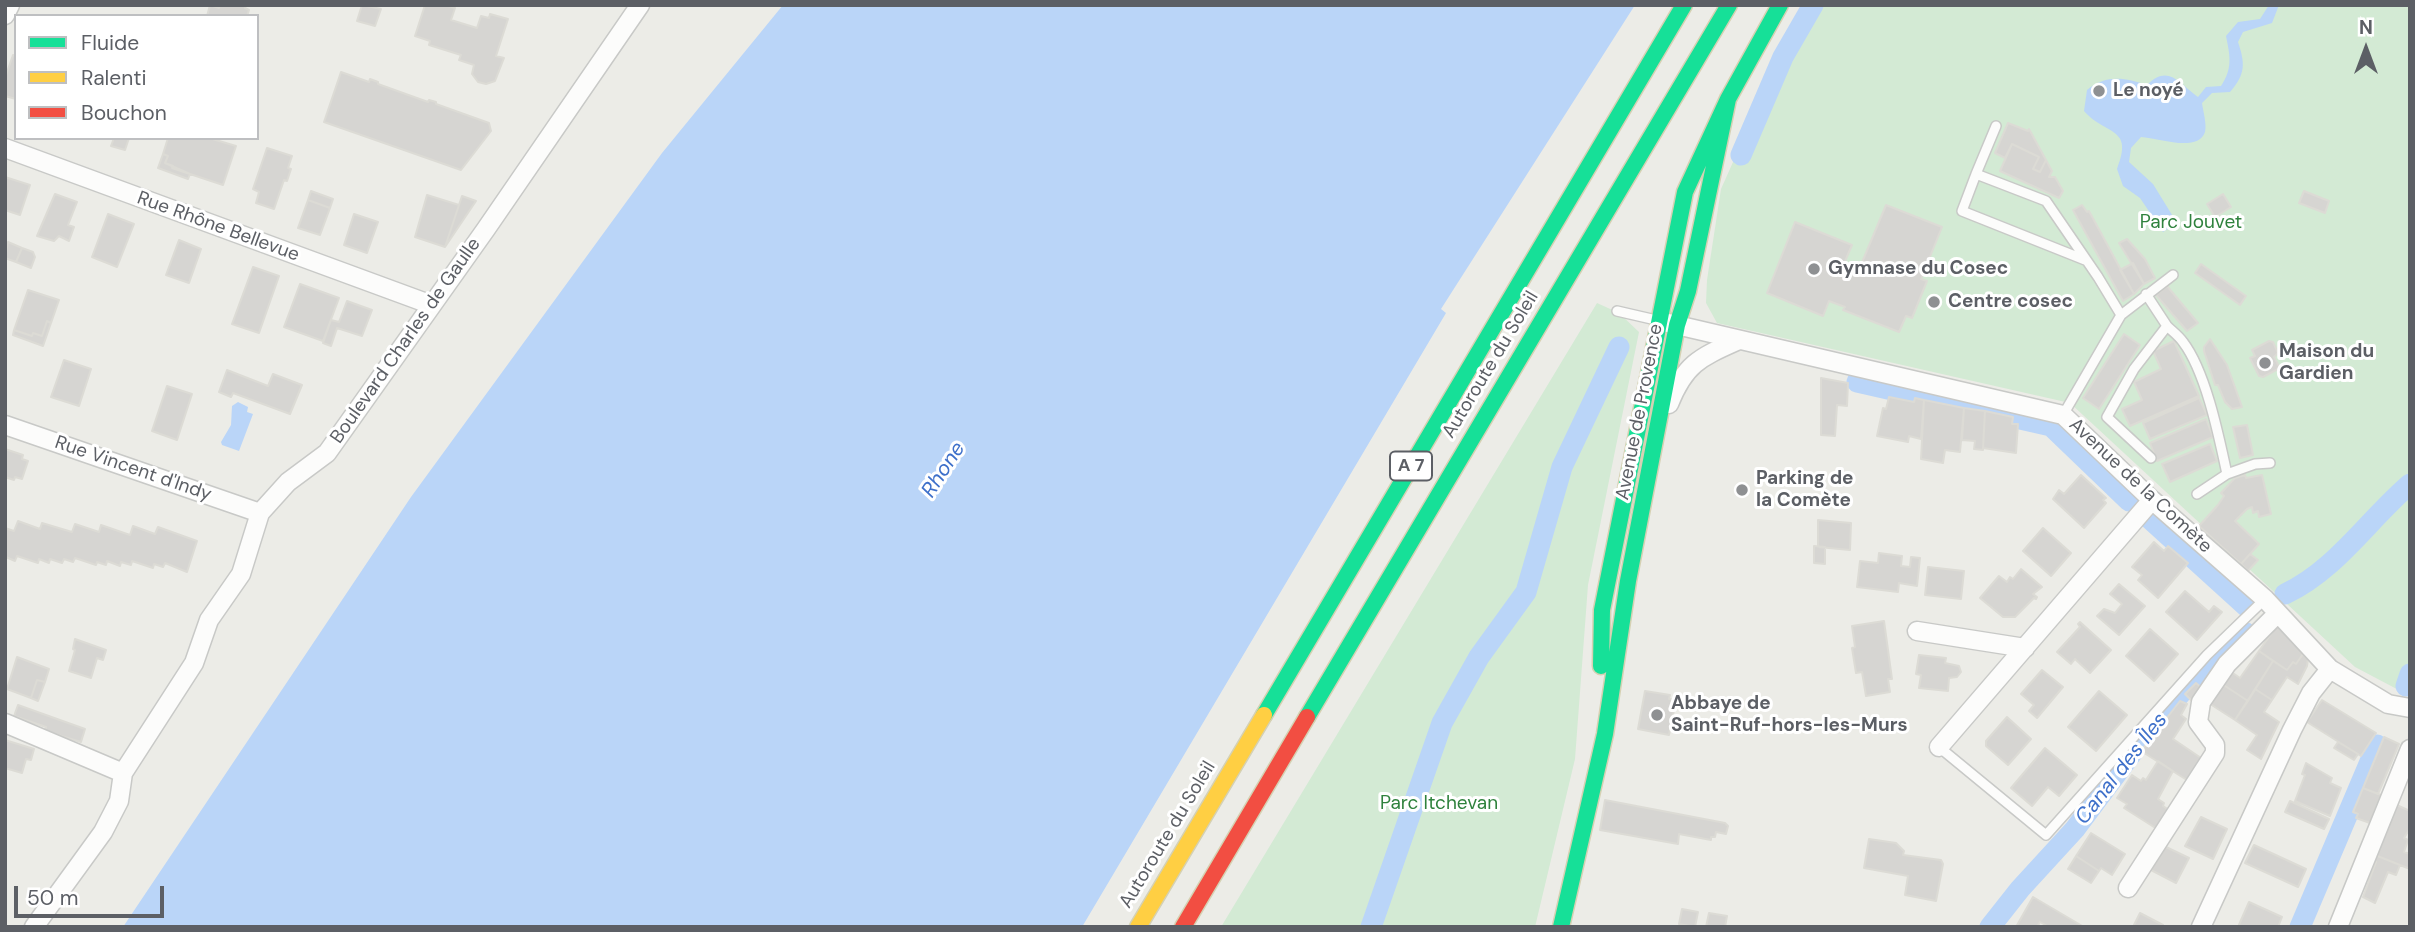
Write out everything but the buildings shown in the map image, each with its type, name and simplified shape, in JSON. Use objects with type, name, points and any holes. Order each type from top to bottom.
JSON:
[{"type":"main road","name":"Autoroute du Soleil","points":[[1138,927],[1684,5]]},
{"type":"main road","name":"Autoroute du Soleil","points":[[1183,927],[1729,5]]},
{"type":"main road","name":"Avenue de Provence","points":[[1605,734],[1601,679],[1602,610],[1685,192],[1728,99],[1780,5]]},
{"type":"main road","name":"Avenue de Provence","points":[[1561,927],[1605,734],[1628,581],[1677,325],[1688,292],[1728,99]]},
{"type":"street","points":[[5,15],[10,5]]},
{"type":"street","name":"Boulevard Charles de Gaulle","points":[[34,927],[103,832],[120,801],[124,773],[194,663],[209,620],[241,574],[260,513],[288,482],[327,453],[640,5]]},
{"type":"street","name":"Rue Rhône Bellevue","points":[[5,148],[432,306]]},
{"type":"street","name":"Avenue de la Comète","points":[[1658,320],[2063,415],[2152,500],[2265,599],[2330,669],[2388,704],[2410,708]]},
{"type":"street","name":"Avenue de Provence","points":[[1655,443],[1674,391],[1685,372],[1697,361],[1739,340]]},
{"type":"street","name":"Rue Vincent d'Indy","points":[[5,425],[260,513]]},
{"type":"street","points":[[1939,747],[2152,500]]},
{"type":"street","points":[[2128,888],[2215,753],[2215,745],[2198,722],[2201,702],[2227,664],[2278,613]]},
{"type":"street","points":[[1917,631],[2025,648]]},
{"type":"street","points":[[2201,927],[2292,730],[2311,693],[2330,669]]},
{"type":"street","points":[[5,723],[124,773]]},
{"type":"street","points":[[2338,927],[2410,749]]},
{"type":"lane","points":[[1996,126],[1962,211],[2085,260]]},
{"type":"lane","points":[[1976,174],[2046,201],[2121,316]]},
{"type":"lane","points":[[2063,415],[2121,316],[2173,275]]},
{"type":"lane","points":[[2146,294],[2167,326],[2184,342],[2199,373],[2211,408],[2227,474]]},
{"type":"lane","points":[[1617,311],[1658,320]]},
{"type":"lane","points":[[2151,458],[2107,416],[2134,369],[2167,326]]},
{"type":"lane","points":[[2197,494],[2227,474],[2255,464],[2270,463]]},
{"type":"lane","points":[[1939,747],[2046,835],[2207,655],[2265,599]]},
{"type":"green space","name":"Parc Jouvet","points":[[1803,5],[2410,5],[2410,696],[2355,667],[2070,403],[1717,323],[1706,303],[1721,189]]},
{"type":"green space","name":"Parc Itchevan","points":[[1597,303],[1619,313],[1639,332],[1588,585],[1575,759],[1535,927],[1221,927]]},
{"type":"water","name":"Rhone","points":[[783,5],[1635,5],[1441,309],[1446,313],[1082,927],[123,927],[411,497],[662,153]]},
{"type":"water","points":[[2269,5],[2279,5],[2272,23],[2243,32],[2238,42],[2243,68],[2235,86],[2230,92],[2212,93],[2202,103],[2205,132],[2201,138],[2195,142],[2177,143],[2141,137],[2131,148],[2129,162],[2153,184],[2177,223],[2163,232],[2140,198],[2123,186],[2117,169],[2122,145],[2120,138],[2084,111],[2087,90],[2102,81],[2124,79],[2147,85],[2161,76],[2168,76],[2198,97],[2206,87],[2221,86],[2225,80],[2230,62],[2226,36],[2238,22],[2260,19]]},
{"type":"water","points":[[238,402],[248,407],[247,412],[253,414],[239,451],[222,445],[221,442],[231,425],[232,406]]},
{"type":"waterway","points":[[1741,155],[1783,57],[1813,5]]},
{"type":"waterway","points":[[1371,927],[1442,723],[1479,657],[1526,592],[1562,467],[1619,347]]},
{"type":"waterway","points":[[1857,382],[2051,426],[2129,501]]},
{"type":"waterway","name":"Canal des Îles","points":[[2285,594],[2303,584],[2336,558],[2410,484]]},
{"type":"waterway","points":[[2150,519],[2248,608]]},
{"type":"waterway","name":"Canal des Îles","points":[[1990,927],[2020,889],[2075,829],[2144,737],[2187,686],[2246,633]]},
{"type":"waterway","points":[[2406,686],[2410,674]]},
{"type":"waterway","points":[[2300,927],[2377,745]]},
{"type":"traffic: fast","points":[[1264,715],[1684,5]]},
{"type":"traffic: fast","points":[[1307,717],[1729,5]]},
{"type":"traffic: fast","points":[[1601,666],[1602,610],[1685,192],[1728,99],[1780,5]]},
{"type":"traffic: fast","points":[[1561,927],[1605,734],[1628,581],[1677,325],[1688,291],[1728,99]]},
{"type":"traffic: slow","points":[[1138,927],[1264,715]]},
{"type":"traffic: jam","points":[[1183,927],[1307,717]]},
{"type":"place","name":"Le noyé","points":[[2099,91]]},
{"type":"place","name":"Gymnase du Cosec","points":[[1814,269]]},
{"type":"place","name":"Centre cosec","points":[[1934,302]]},
{"type":"place","name":"Maison du Gardien","points":[[2265,363]]},
{"type":"place","name":"Parking de la Comète","points":[[1742,490]]},
{"type":"place","name":"Abbaye de Saint-Ruf-hors-les-Murs","points":[[1657,715]]}]
